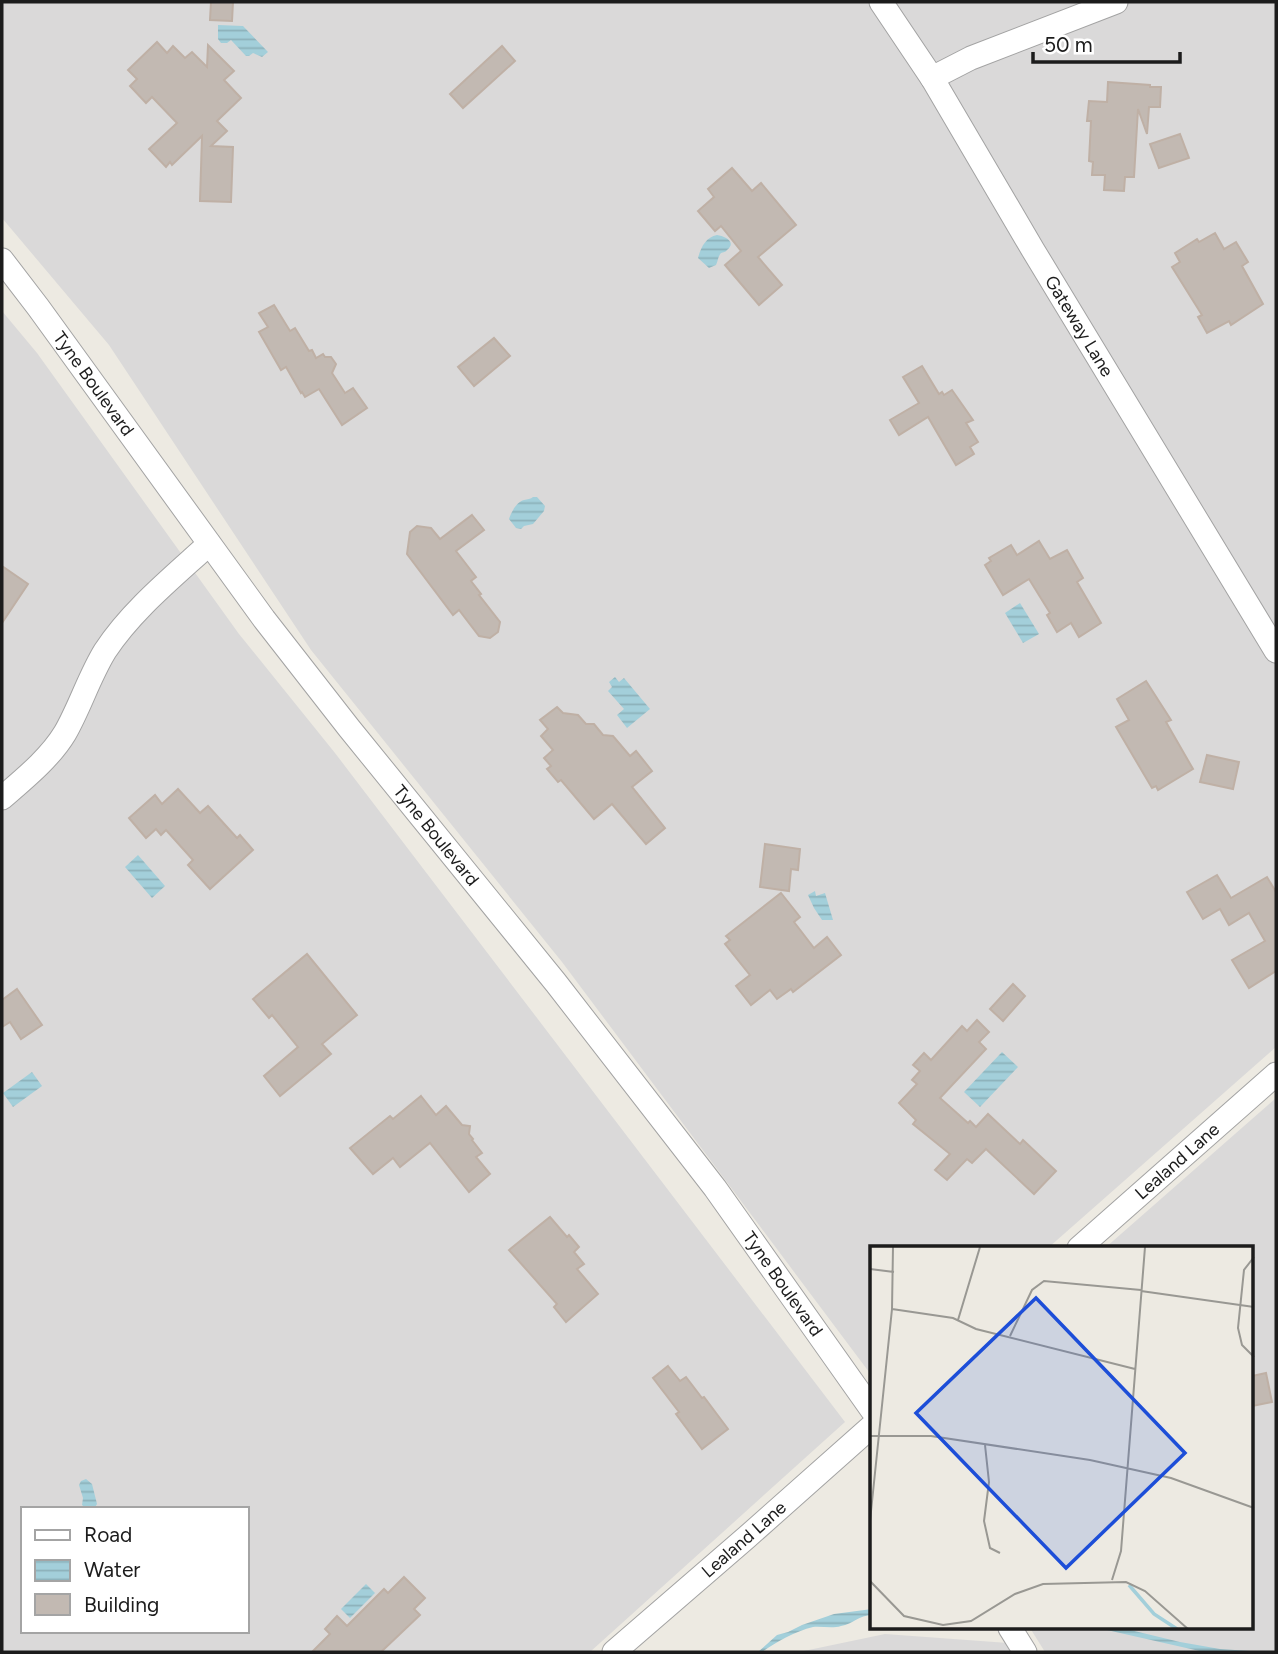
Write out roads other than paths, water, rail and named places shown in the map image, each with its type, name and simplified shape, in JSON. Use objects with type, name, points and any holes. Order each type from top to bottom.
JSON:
[{"type":"street","name":"Gateway Lane","points":[[881,2],[932,78],[1276,651]]},
{"type":"street","points":[[932,78],[971,58],[1116,2]]},
{"type":"street","name":"Tyne Boulevard","points":[[2,260],[209,544],[349,728],[508,922],[715,1188],[870,1407]]},
{"type":"street","points":[[2,797],[38,765],[64,735],[90,678],[127,623],[209,544]]},
{"type":"street","name":"Lealand Lane","points":[[1081,1246],[1276,1074]]},
{"type":"street","name":"Lealand Lane","points":[[614,1652],[870,1428]]},
{"type":"street","points":[[1011,1630],[1025,1652]]},
{"type":"water","points":[[218,25],[243,26],[268,52],[262,57],[253,53],[246,56],[231,40],[221,43],[218,39]]},
{"type":"water","points":[[717,235],[726,238],[731,244],[727,251],[720,254],[716,265],[709,268],[698,258],[705,243]]},
{"type":"water","points":[[537,497],[545,506],[544,511],[533,524],[521,529],[516,528],[509,519],[516,505]]},
{"type":"water","points":[[1020,603],[1039,634],[1023,643],[1005,613]]},
{"type":"water","points":[[615,677],[619,682],[624,678],[650,709],[627,728],[617,715],[624,709],[608,691],[612,687],[609,682]]},
{"type":"water","points":[[138,855],[165,886],[152,898],[125,867]]},
{"type":"water","points":[[815,891],[816,896],[825,893],[833,920],[822,920],[814,908],[808,895]]},
{"type":"water","points":[[1002,1052],[1018,1067],[980,1107],[964,1092]]},
{"type":"water","points":[[32,1072],[42,1086],[13,1107],[3,1093]]},
{"type":"water","points":[[86,1479],[92,1484],[97,1504],[95,1507],[82,1505],[79,1485]]},
{"type":"water","points":[[366,1584],[375,1593],[350,1618],[341,1609]]},
{"type":"water","points":[[870,1609],[870,1615],[838,1627],[813,1627],[758,1652],[777,1635],[834,1614]]},
{"type":"water","points":[[1107,1630],[1130,1630],[1220,1649],[1265,1652],[1204,1652]]}]
